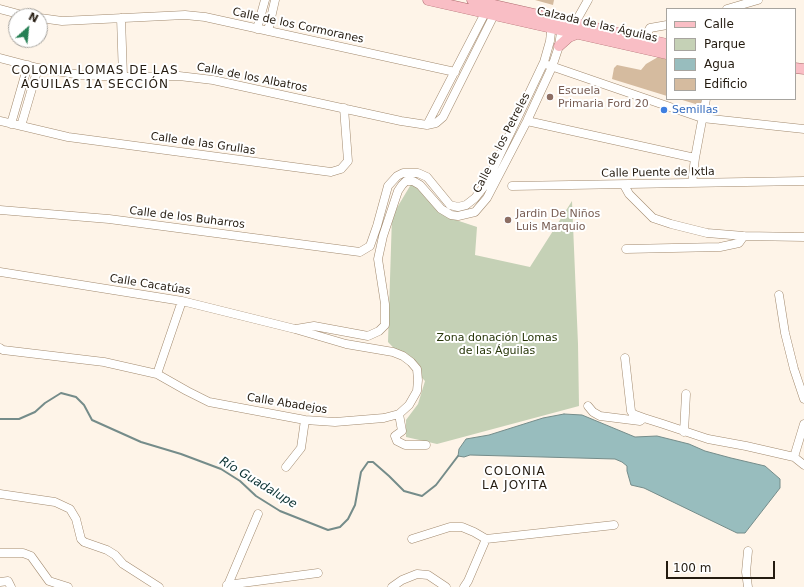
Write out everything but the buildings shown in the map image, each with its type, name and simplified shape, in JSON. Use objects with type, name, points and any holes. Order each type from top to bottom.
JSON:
[{"type":"main road","name":"Calzada de las Águilas","points":[[430,0],[489,14],[557,24],[575,23],[666,44]]},
{"type":"main road","name":"Calzada de las Águilas","points":[[472,0],[557,24],[579,33],[666,54]]},
{"type":"main road","points":[[559,46],[569,37],[579,33]]},
{"type":"street","points":[[257,29],[265,0]]},
{"type":"street","points":[[268,31],[275,0]]},
{"type":"street","points":[[575,23],[588,0]]},
{"type":"street","points":[[730,8],[758,0]]},
{"type":"street","points":[[428,126],[454,72],[489,14]]},
{"type":"street","points":[[428,126],[436,123],[443,117],[489,14]]},
{"type":"street","name":"Calle de los Cormoranes","points":[[48,19],[62,21],[185,15],[205,17],[454,72]]},
{"type":"street","points":[[121,18],[123,77]]},
{"type":"street","name":"Calle de los Petreles","points":[[295,329],[314,326],[368,336],[379,331],[385,325],[385,304],[378,259],[383,236],[398,191],[402,184],[406,181],[413,181],[420,185],[441,209],[451,215],[458,216],[476,212],[487,198],[527,121],[552,66],[559,46],[557,24]]},
{"type":"street","name":"Calle de los Petreles","points":[[370,246],[388,186],[397,176],[403,173],[418,173],[427,177],[450,205],[458,207],[466,205],[475,198],[486,184],[544,62],[557,24]]},
{"type":"street","points":[[644,39],[650,28],[666,25]]},
{"type":"street","name":"Calle de los Albatros","points":[[0,58],[38,68],[81,75],[123,77],[179,76],[213,80],[428,126]]},
{"type":"street","points":[[544,62],[702,118],[804,129]]},
{"type":"street","points":[[11,124],[28,65]]},
{"type":"street","points":[[21,126],[38,68]]},
{"type":"street","points":[[692,183],[706,100]]},
{"type":"street","name":"Calle de las Grullas","points":[[0,122],[68,137],[331,172],[341,169],[348,160],[344,108]]},
{"type":"street","points":[[527,121],[695,158]]},
{"type":"street","name":"Calle Puente de Ixtla","points":[[512,186],[804,181]]},
{"type":"street","points":[[624,185],[629,194],[653,218],[671,224],[707,233],[744,236],[804,236]]},
{"type":"street","name":"Calle de los Buharros","points":[[0,210],[109,219],[360,252],[370,246]]},
{"type":"street","points":[[626,249],[720,247],[739,243],[744,236]]},
{"type":"street","name":"Calle Cacatúas","points":[[0,272],[182,301],[295,329]]},
{"type":"street","points":[[778,295],[794,369],[804,399]]},
{"type":"street","points":[[157,374],[182,301]]},
{"type":"street","points":[[295,329],[346,344],[393,352],[403,356],[411,362],[416,370],[418,380],[417,392],[409,405],[399,414],[402,431],[396,436],[398,441],[405,445],[426,445]]},
{"type":"street","name":"Calle Abadejos","points":[[0,348],[3,350],[104,362],[157,374],[209,402],[305,420],[335,422],[384,418],[399,414]]},
{"type":"street","points":[[625,358],[631,411],[633,414],[708,439],[753,447],[794,457],[804,466]]},
{"type":"street","points":[[684,432],[686,394]]},
{"type":"street","points":[[588,406],[593,412],[600,416],[640,421],[644,418]]},
{"type":"street","points":[[286,467],[300,448],[305,420]]},
{"type":"street","points":[[794,457],[804,424]]},
{"type":"street","points":[[0,494],[55,502],[70,509],[76,519],[81,539],[84,542],[107,550],[116,555],[123,564],[159,587]]},
{"type":"street","points":[[227,586],[258,514]]},
{"type":"street","points":[[412,539],[450,527],[462,527],[486,539],[614,525]]},
{"type":"street","points":[[464,587],[486,539]]},
{"type":"street","points":[[748,551],[746,572],[748,587]]},
{"type":"street","points":[[0,553],[23,553],[31,556],[48,581],[68,587]]},
{"type":"street","points":[[227,586],[318,573]]},
{"type":"street","points":[[392,587],[402,580],[417,574],[428,575],[446,587]]},
{"type":"street","points":[[0,582],[8,581],[11,587]]},
{"type":"green space","name":"Zona donación Lomas de las Águilas","points":[[413,181],[456,220],[477,227],[475,255],[530,267],[572,201],[579,406],[437,444],[406,437],[406,420],[418,404],[425,381],[388,342],[392,216]]},
{"type":"water","points":[[564,414],[582,415],[635,437],[657,436],[689,444],[705,451],[765,466],[780,479],[780,488],[745,533],[737,533],[644,488],[631,485],[627,466],[615,459],[470,455],[464,457],[458,456],[459,449],[466,439],[489,435],[543,418]]},
{"type":"waterway","name":"Río Guadalupe","points":[[0,419],[19,419],[35,412],[45,403],[61,393],[76,397],[84,405],[92,420],[141,442],[181,454],[221,469],[240,481],[256,496],[280,511],[328,530],[340,527],[348,519],[355,505],[361,472],[368,462],[373,462],[404,491],[422,496],[436,485],[458,456]]},
{"type":"place","name":"Escuela Primaria Ford 20","points":[[550,97]]},
{"type":"place","name":"Semillas","points":[[664,110]]},
{"type":"place","name":"Jardin De Niños Luis Marquio","points":[[508,220]]},
{"type":"district","name":"COLONIA LOMAS DE LAS ÁGUILAS 1A SECCIÓN","points":[[95,78]]},
{"type":"district","name":"COLONIA LA JOYITA","points":[[515,479]]}]
